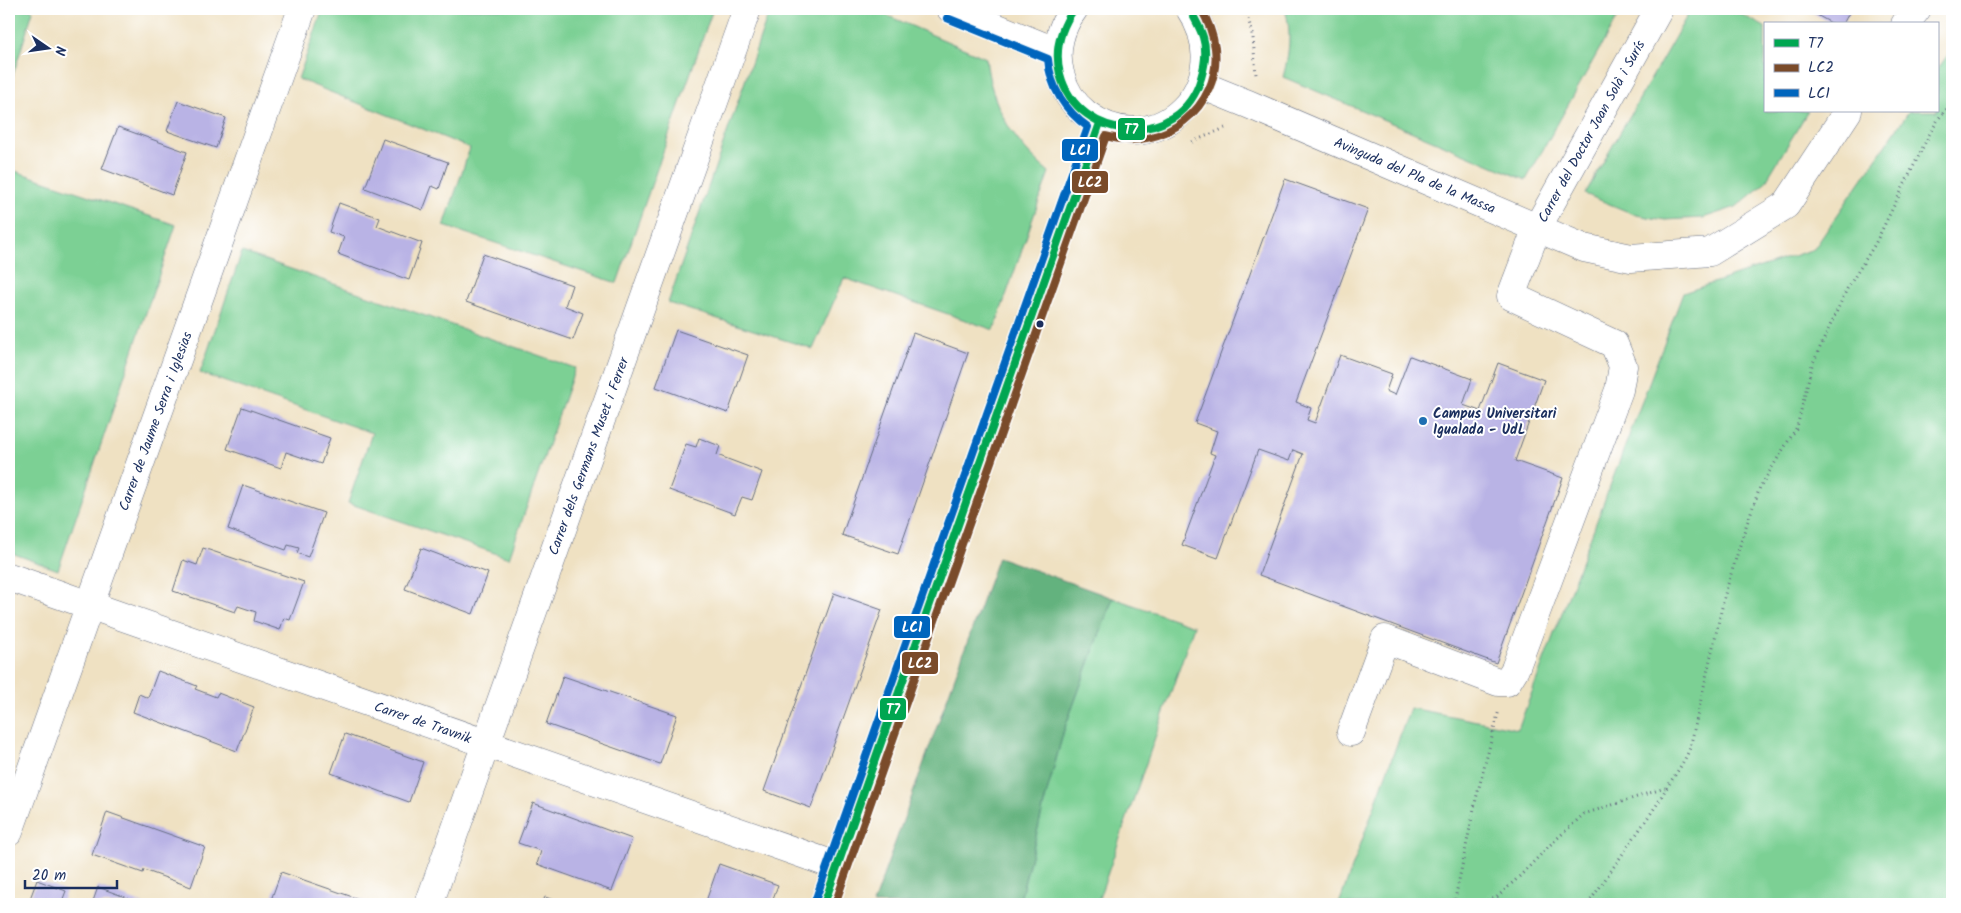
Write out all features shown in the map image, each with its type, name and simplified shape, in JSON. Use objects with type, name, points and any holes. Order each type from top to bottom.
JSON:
[{"type":"street","name":"Carrer de Jaume Serra i Iglesias","points":[[9,832],[302,9]]},
{"type":"street","name":"Carrer dels Germans Muset i Ferrer","points":[[429,904],[747,9]]},
{"type":"street","points":[[951,9],[1057,52]]},
{"type":"street","points":[[1071,9],[1062,30],[1057,52],[1060,74],[1068,94],[1081,111],[1100,123],[1128,130],[1144,130],[1172,119],[1193,99],[1201,85],[1207,59],[1206,46],[1198,21],[1190,9]]},
{"type":"street","name":"Carrer del Doctor Joan Solà i Surís","points":[[1507,682],[1515,669],[1619,390],[1623,366],[1614,344],[1512,296],[1537,228],[1659,9]]},
{"type":"street","points":[[1907,22],[1917,9]]},
{"type":"street","name":"Avinguda del Pla de la Massa","points":[[1201,85],[1584,248],[1631,258],[1710,252],[1786,205],[1847,112]]},
{"type":"street","points":[[824,904],[1100,123]]},
{"type":"street","name":"Carrer de Travnik","points":[[9,578],[837,866]]},
{"type":"street","points":[[1351,732],[1385,639],[1498,682],[1507,682]]},
{"type":"path","points":[[1189,143],[1225,127],[1248,104],[1256,77],[1253,38],[1246,9]]},
{"type":"path","points":[[1588,904],[1684,762],[1690,748],[1725,594],[1760,487],[1796,427],[1812,365],[1847,290],[1875,244],[1939,118],[1952,103]]},
{"type":"path","points":[[1454,904],[1481,784],[1507,682]]},
{"type":"path","points":[[1473,904],[1496,898],[1584,814],[1665,788]]},
{"type":"green space","points":[[9,9],[31,9],[33,11],[9,88]]},
{"type":"green space","points":[[323,9],[713,9],[617,283],[444,226],[470,148],[298,79]]},
{"type":"green space","points":[[770,9],[872,9],[986,58],[993,92],[1006,122],[1025,149],[1049,172],[994,330],[844,278],[813,349],[668,303]]},
{"type":"green space","points":[[1285,9],[1622,9],[1526,180],[1283,77],[1289,43]]},
{"type":"green space","points":[[1691,9],[1731,9],[1764,26],[1764,112],[1807,112],[1764,184],[1736,207],[1703,218],[1665,220],[1636,215],[1585,194]]},
{"type":"green space","points":[[1952,49],[1952,904],[1339,904],[1410,708],[1518,729],[1683,293],[1814,249],[1908,112],[1938,112],[1938,69]]},
{"type":"green space","points":[[9,169],[176,225],[58,570],[9,552]]},
{"type":"green space","points":[[242,252],[575,368],[509,558],[348,503],[372,433],[200,373]]},
{"type":"green space","points":[[998,557],[1113,598],[1064,730],[1019,904],[873,904]]},
{"type":"green space","points":[[1113,598],[1194,626],[1097,904],[1019,904],[1064,730]]},
{"type":"building","points":[[1806,9],[1851,9],[1844,22],[1829,22]]},
{"type":"building","points":[[178,101],[226,118],[216,148],[167,131]]},
{"type":"building","points":[[118,127],[187,152],[172,195],[102,169]]},
{"type":"building","points":[[383,139],[448,162],[439,189],[432,186],[423,210],[365,188]]},
{"type":"building","name":"Campus Universitari Igualada - UdL","points":[[1285,179],[1368,209],[1296,402],[1311,408],[1307,420],[1315,423],[1340,355],[1392,374],[1386,391],[1395,395],[1410,356],[1472,379],[1463,405],[1480,411],[1498,363],[1544,380],[1515,461],[1563,478],[1496,663],[1259,575],[1303,454],[1293,450],[1289,461],[1258,450],[1218,558],[1182,545],[1215,455],[1210,453],[1217,431],[1195,423]]},
{"type":"building","points":[[339,203],[380,218],[377,226],[422,243],[409,280],[338,254],[344,237],[329,232]]},
{"type":"building","points":[[483,254],[572,285],[565,306],[583,313],[573,340],[466,302]]},
{"type":"building","points":[[676,330],[748,355],[728,413],[656,387]]},
{"type":"building","points":[[913,333],[968,353],[898,554],[842,535]]},
{"type":"building","points":[[242,407],[330,438],[321,464],[286,452],[281,468],[227,449]]},
{"type":"building","points":[[699,438],[720,446],[717,455],[762,472],[752,500],[742,497],[735,514],[669,490],[686,444],[696,447]]},
{"type":"building","points":[[243,485],[324,513],[308,557],[297,553],[299,548],[288,545],[286,550],[228,529]]},
{"type":"building","points":[[203,548],[304,582],[290,620],[284,618],[280,630],[254,621],[256,612],[238,606],[235,612],[173,591],[183,560],[197,565]]},
{"type":"building","points":[[421,548],[488,573],[473,614],[405,589]]},
{"type":"building","points":[[834,593],[882,610],[811,808],[764,791]]},
{"type":"building","points":[[158,671],[197,686],[195,689],[216,697],[218,693],[254,707],[237,751],[133,712],[139,694],[148,698]]},
{"type":"building","points":[[563,676],[677,715],[660,764],[546,724]]},
{"type":"building","points":[[345,734],[423,762],[409,802],[331,773]]},
{"type":"building","points":[[533,803],[632,839],[612,891],[537,864],[541,851],[518,843]]},
{"type":"building","points":[[107,812],[205,847],[191,887],[144,870],[143,873],[92,855]]},
{"type":"building","points":[[719,864],[778,885],[771,904],[705,904]]},
{"type":"building","points":[[281,872],[367,902],[366,904],[283,904],[271,900]]},
{"type":"building","points":[[37,880],[66,891],[61,904],[28,904]]},
{"type":"building","points":[[98,887],[144,904],[92,904]]},
{"type":"building","points":[[545,897],[565,904],[542,904]]},
{"type":"transit line","name":"T7","points":[[1074,9],[1065,24],[1058,48],[1060,74],[1070,97],[1087,114],[1107,125],[1130,129],[1152,126],[1173,117],[1190,101],[1201,78],[1205,52],[1202,33],[1190,9]]},
{"type":"transit line","name":"LC2","points":[[835,904],[1106,136],[1127,140],[1148,138],[1167,131],[1184,121],[1198,107],[1209,89],[1215,70],[1214,43],[1210,28],[1201,9]]},
{"type":"transit line","name":"LC1","points":[[815,901],[1088,127],[1072,114],[1060,98],[1055,89],[1048,59],[947,18]]},
{"type":"transit line","name":"T7","points":[[824,904],[1100,123]]},
{"type":"place","name":"Campus Universitari Igualada - UdL","points":[[1423,421]]}]
